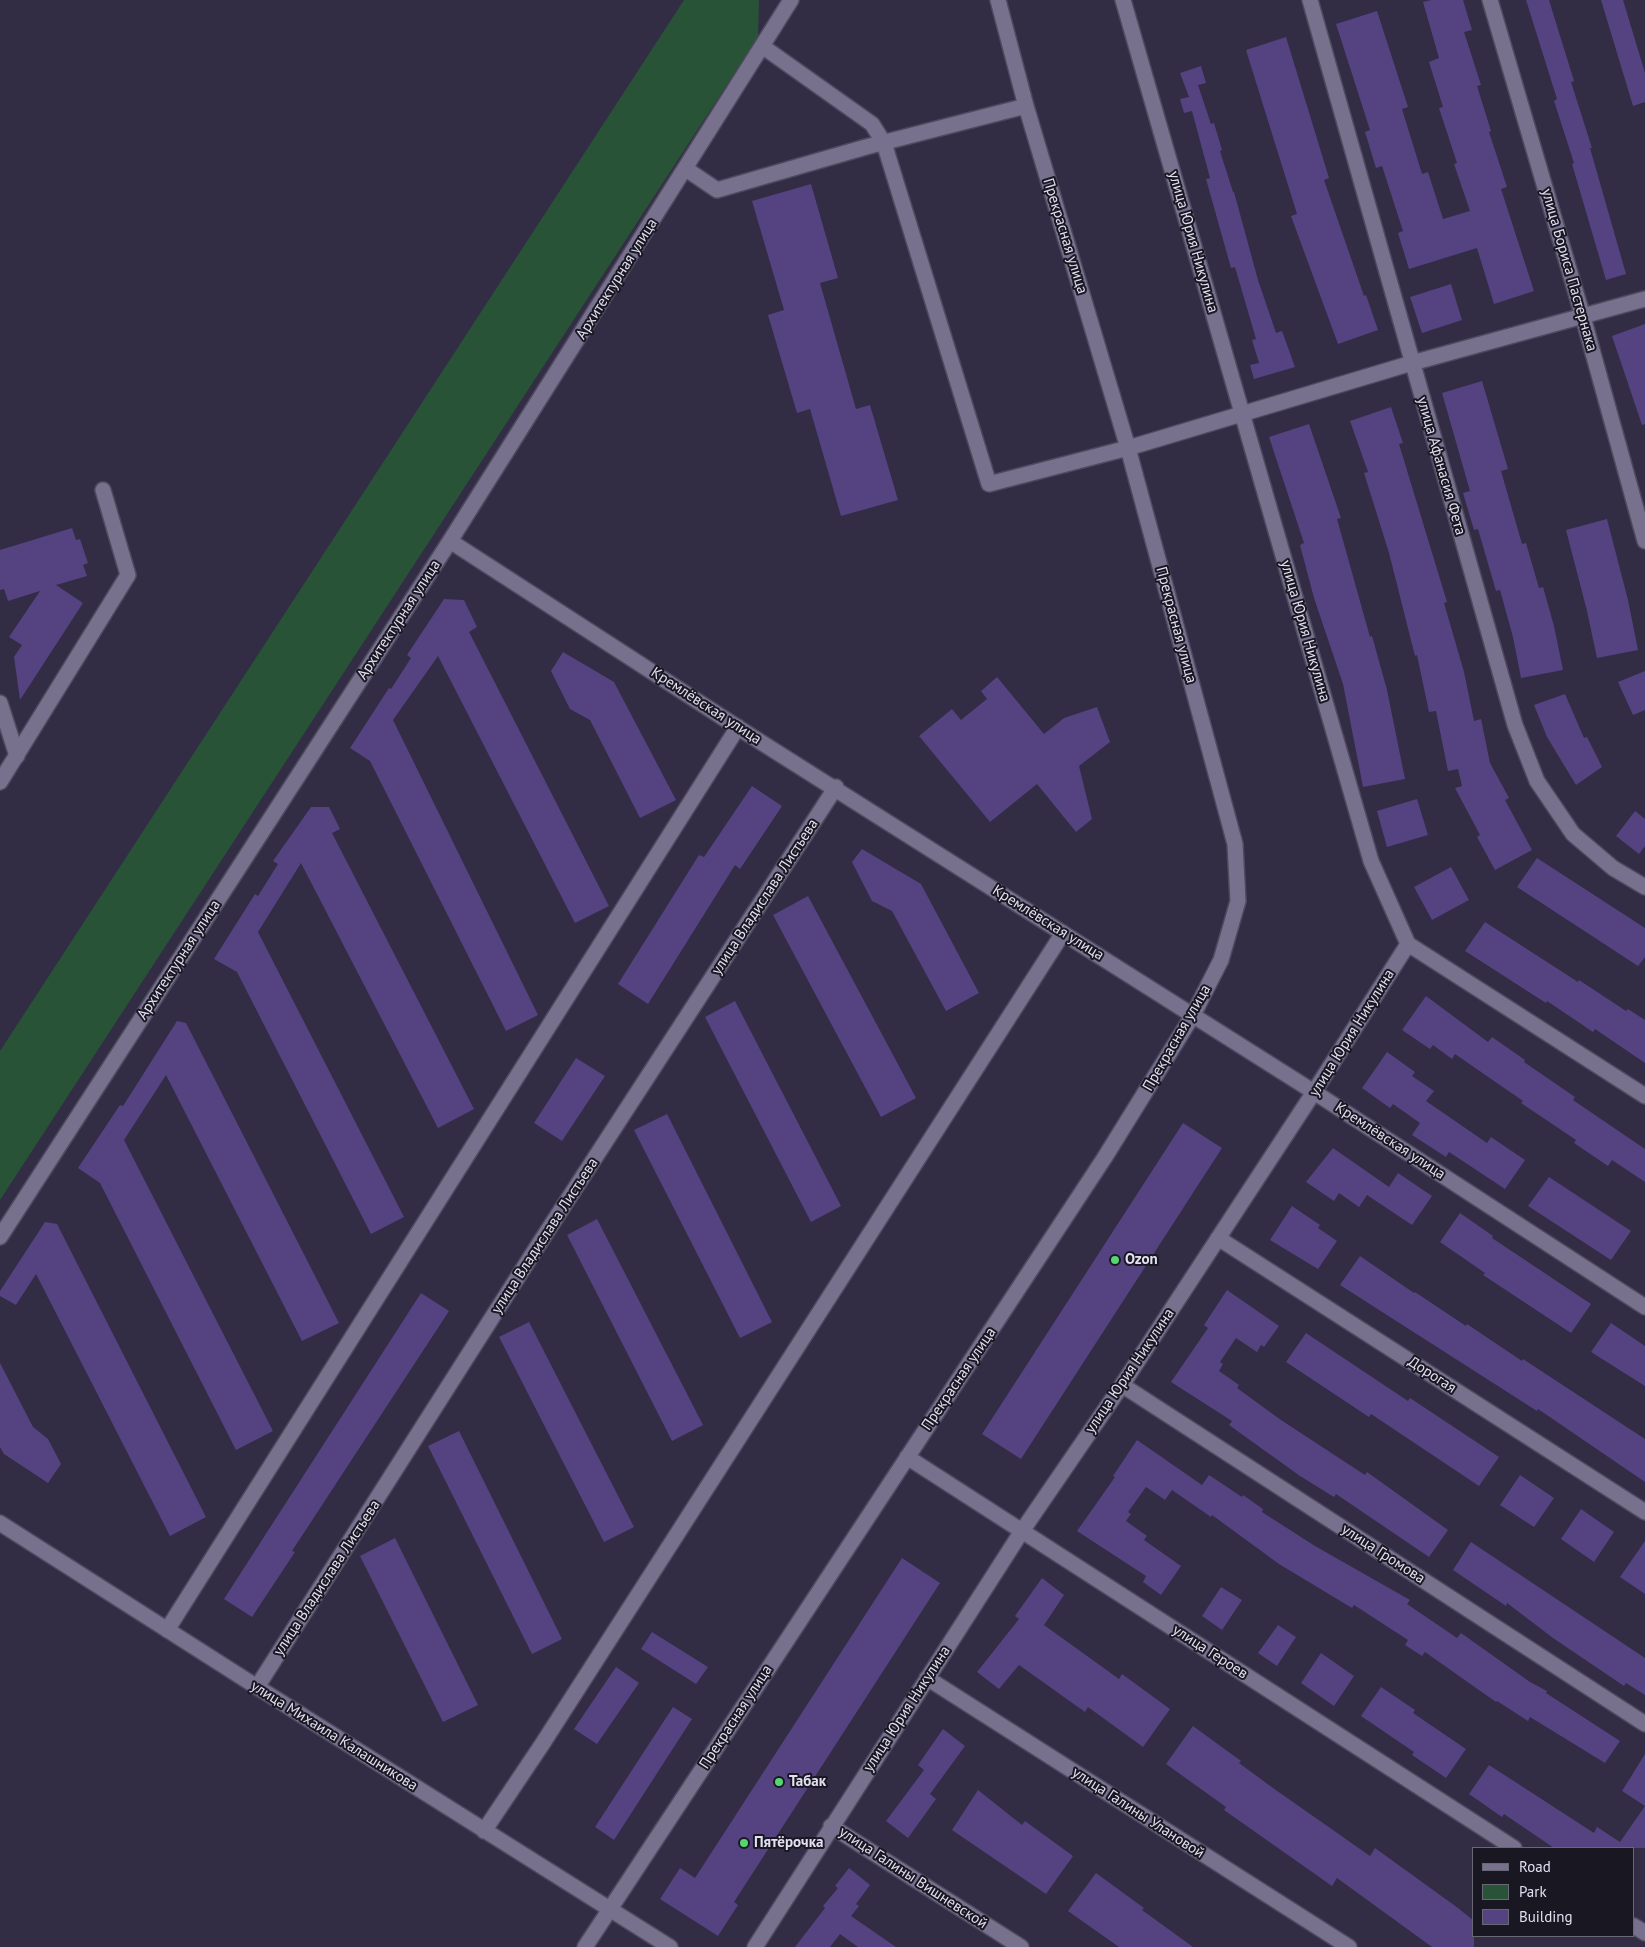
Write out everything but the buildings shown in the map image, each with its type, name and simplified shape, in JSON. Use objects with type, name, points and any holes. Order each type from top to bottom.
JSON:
[{"type":"street","name":"Архитектурная улица","points":[[0,1236],[450,541],[791,0]]},
{"type":"street","name":"Прекрасная улица","points":[[585,1947],[1105,1157],[1193,1015],[1221,960],[1238,901],[1235,844],[1128,448],[1026,106],[998,0]]},
{"type":"street","name":"улица Юрия Никулина","points":[[755,1947],[1022,1531],[1122,1385],[1314,1092],[1408,944],[1371,861],[1123,0]]},
{"type":"street","name":"улица Афанасия Фета","points":[[1310,0],[1515,725],[1537,781],[1573,834],[1614,868],[1645,887]]},
{"type":"street","name":"улица Бориса Пастернака","points":[[1490,0],[1583,317],[1645,541]]},
{"type":"street","points":[[762,46],[872,124],[884,143],[989,484],[1128,448],[1412,363],[1645,299]]},
{"type":"street","points":[[686,169],[717,190],[884,143],[1026,106]]},
{"type":"street","points":[[0,782],[128,575],[103,490]]},
{"type":"street","name":"Кремлёвская улица","points":[[450,541],[738,727],[836,787],[1314,1092],[1645,1307]]},
{"type":"street","points":[[0,703],[17,756]]},
{"type":"street","points":[[167,1630],[738,727]]},
{"type":"street","name":"улица Владислава Листьева","points":[[257,1688],[537,1247],[836,787]]},
{"type":"street","points":[[484,1831],[548,1735],[1063,933]]},
{"type":"street","points":[[1408,944],[1645,1096]]},
{"type":"street","name":"Дорогая","points":[[1218,1238],[1645,1512]]},
{"type":"street","name":"улица Громова","points":[[1122,1385],[1645,1724]]},
{"type":"street","name":"улица Героев","points":[[907,1457],[1512,1847]]},
{"type":"street","name":"улица Михаила Калашникова","points":[[0,1522],[257,1688],[670,1947]]},
{"type":"street","name":"улица Галины Улановой","points":[[927,1678],[1349,1947]]},
{"type":"street","name":"улица Галины Вишневской","points":[[831,1826],[1021,1947]]},
{"type":"green space","points":[[684,0],[759,0],[758,37],[0,1200],[0,1051]]},
{"type":"place","name":"Ozon","points":[[1115,1260]]},
{"type":"place","name":"Табак","points":[[779,1782]]},
{"type":"place","name":"Пятёрочка","points":[[744,1843]]}]
